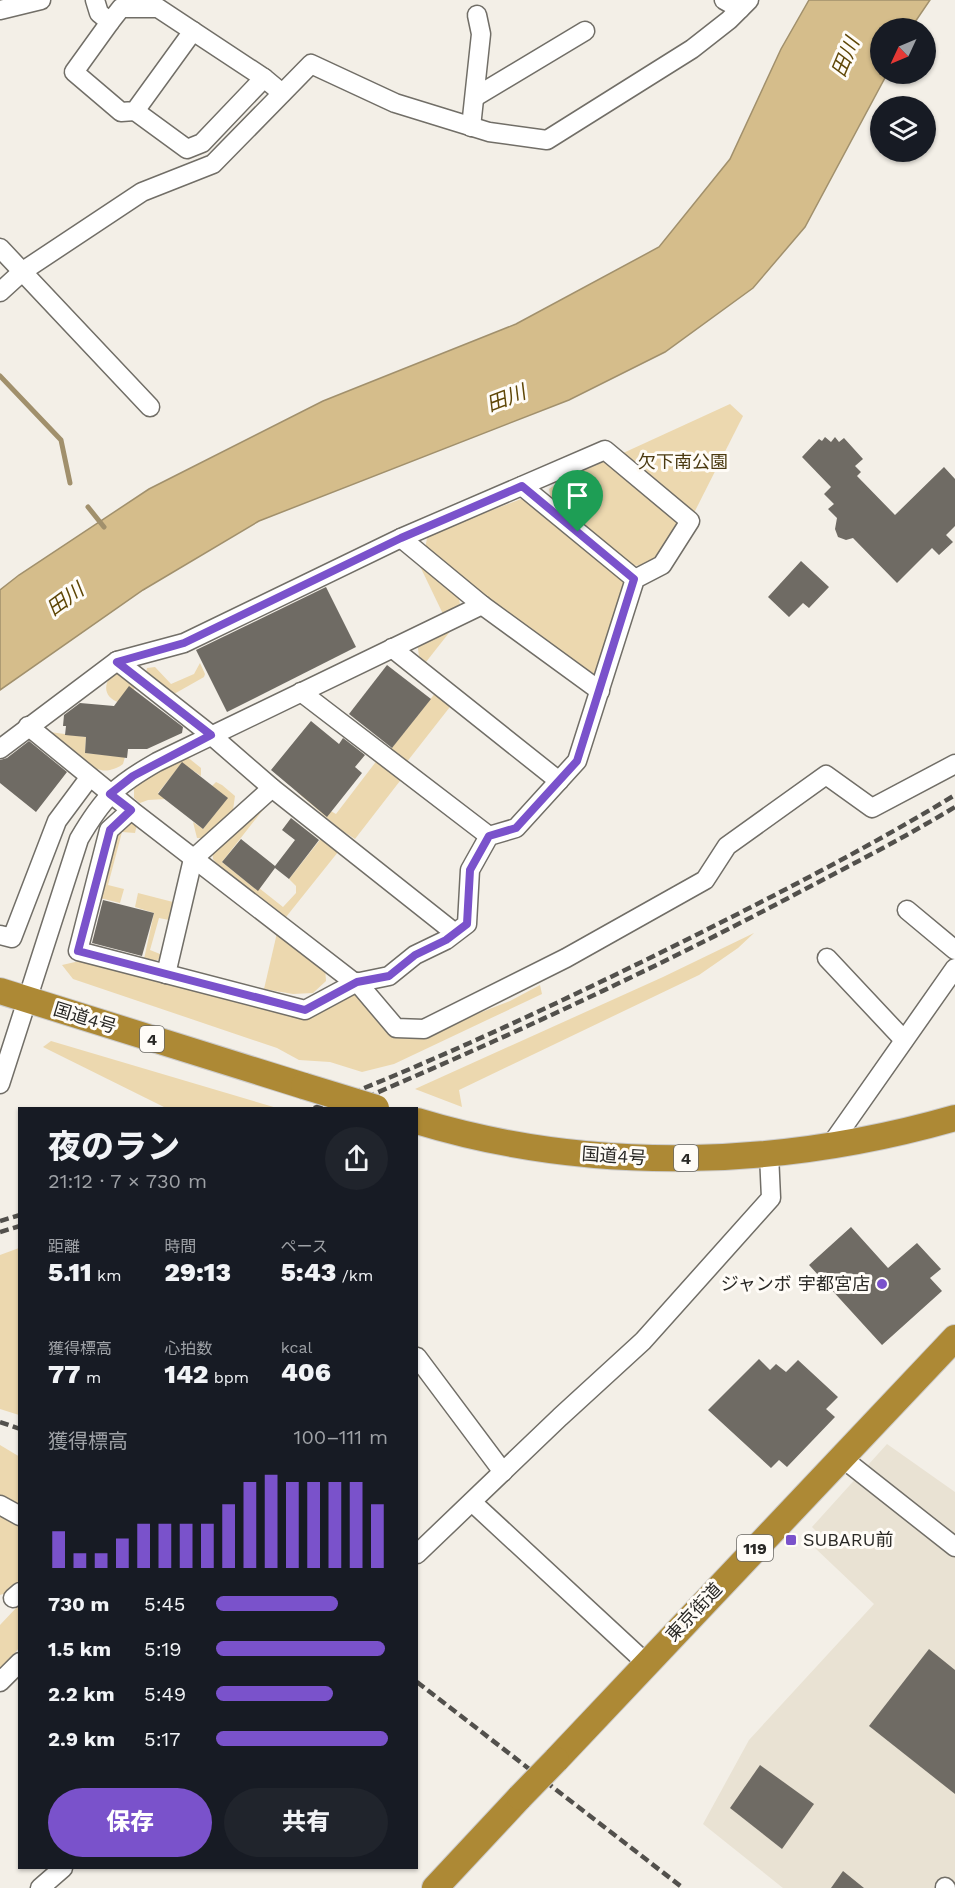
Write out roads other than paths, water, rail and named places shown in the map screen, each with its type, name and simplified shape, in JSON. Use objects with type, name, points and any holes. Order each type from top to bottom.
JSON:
[{"type":"highway","name":"国道4号","points":[[0,991],[373,1107]]},
{"type":"highway","name":"国道4号","points":[[418,1121],[519,1145],[623,1158],[671,1159],[769,1154],[830,1146],[955,1118]]},
{"type":"highway","name":"東京街道","points":[[442,1886],[520,1797],[955,1338]]},
{"type":"street","points":[[0,10],[41,0]]},
{"type":"street","points":[[95,0],[99,13],[111,22]]},
{"type":"street","points":[[724,0],[745,5]]},
{"type":"street","points":[[0,292],[23,271],[142,192],[213,164],[311,64],[395,103],[489,132],[547,140],[692,49],[745,5]]},
{"type":"street","points":[[264,78],[202,143],[187,149],[135,111],[121,112],[74,72],[121,8],[158,8],[264,78],[282,93]]},
{"type":"street","points":[[471,127],[481,34],[477,15]]},
{"type":"street","points":[[135,111],[193,31]]},
{"type":"street","points":[[475,97],[585,31]]},
{"type":"street","points":[[0,248],[150,406]]},
{"type":"street","points":[[0,749],[117,662],[184,643],[401,538],[605,450],[690,521],[662,565],[634,579],[577,761],[516,828],[489,836],[470,870],[467,924],[446,940],[415,955],[389,976],[357,982],[305,1010],[78,951],[110,830],[131,810]]},
{"type":"street","points":[[522,486],[634,579]]},
{"type":"street","points":[[401,538],[482,605],[600,691]]},
{"type":"street","points":[[0,1084],[79,839],[97,808],[110,794],[133,776],[211,735],[482,605]]},
{"type":"street","points":[[392,648],[559,781]]},
{"type":"street","points":[[117,662],[211,735],[272,788],[455,933]]},
{"type":"street","points":[[301,692],[489,836]]},
{"type":"street","points":[[28,726],[89,778],[193,859],[355,983],[357,982],[396,1028],[423,1029],[566,958],[705,880],[727,846],[826,775],[872,808],[955,764]]},
{"type":"street","points":[[0,935],[12,938],[57,821],[89,778]]},
{"type":"street","points":[[166,974],[193,859],[272,788]]},
{"type":"street","points":[[907,910],[955,950]]},
{"type":"street","points":[[827,958],[903,1040]]},
{"type":"street","points":[[830,1146],[955,968]]},
{"type":"street","points":[[418,1553],[643,1341],[771,1198],[769,1154]]},
{"type":"street","points":[[418,1358],[503,1472]]},
{"type":"street","points":[[841,1457],[955,1547]]},
{"type":"street","points":[[472,1502],[646,1663]]},
{"type":"street","points":[[0,1682],[18,1664]]},
{"type":"street","points":[[40,1888],[62,1869]]},
{"type":"water","name":"田川","points":[[809,0],[930,0],[918,18],[870,18],[870,84],[882,84],[875,96],[870,96],[870,106],[805,227],[753,288],[665,352],[569,400],[259,521],[143,590],[0,690],[0,590],[149,489],[323,401],[516,324],[659,247],[730,159],[781,49]]},
{"type":"waterway","points":[[0,376],[61,440],[70,483]]},
{"type":"waterway","points":[[88,507],[104,527]]},
{"type":"railway","points":[[317,1107],[452,1051],[633,966],[818,872],[955,795]]},
{"type":"railway","points":[[343,1107],[512,1033],[681,953],[854,864],[955,807]]},
{"type":"railway","points":[[0,1221],[18,1216]]},
{"type":"railway","points":[[0,1232],[18,1227]]},
{"type":"railway","points":[[0,1422],[18,1428]]},
{"type":"railway","points":[[418,1683],[683,1888]]},
{"type":"place","name":"ジャンボ 宇都宮店","points":[[882,1284]]},
{"type":"place","name":"SUBARU前","points":[[791,1540]]},
{"type":"park label","name":"欠下南公園","points":[[683,462]]}]
